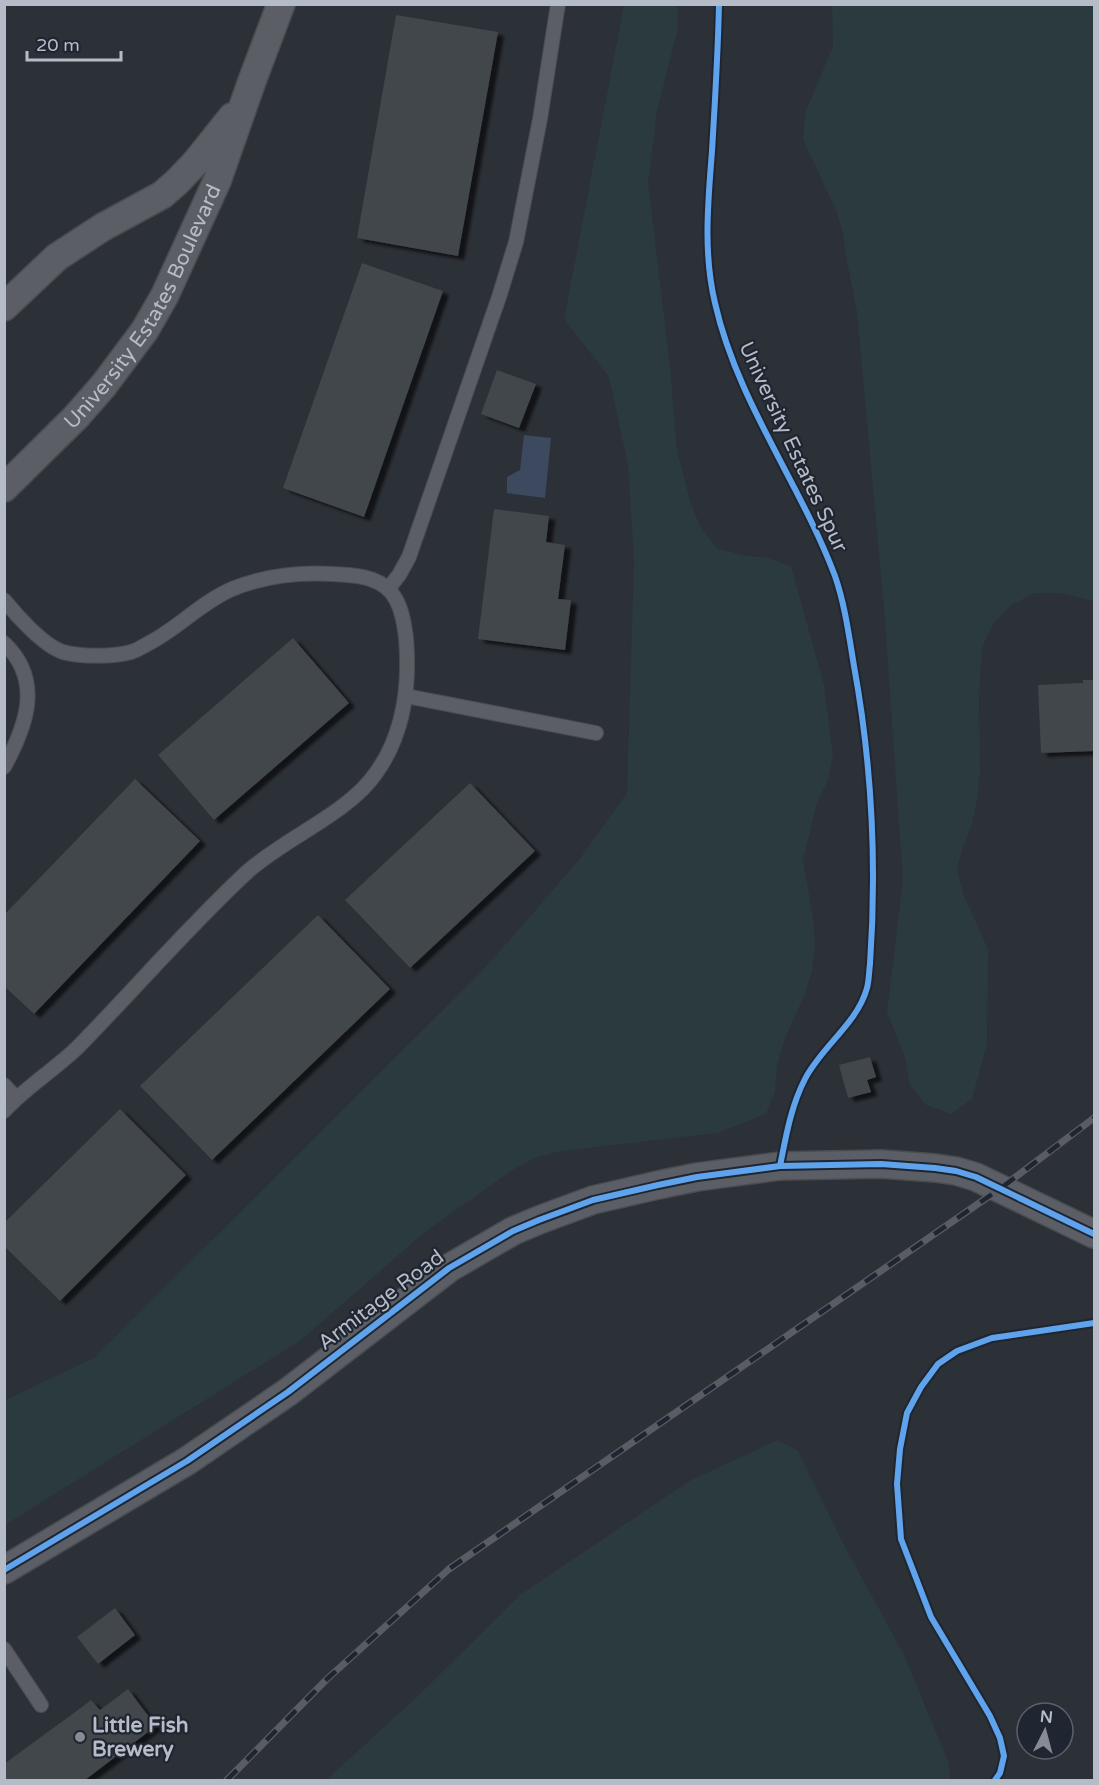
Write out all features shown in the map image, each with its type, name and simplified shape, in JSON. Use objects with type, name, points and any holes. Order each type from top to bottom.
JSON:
[{"type":"street","name":"University Estates Boulevard","points":[[4,488],[76,417],[118,367],[145,330],[165,295],[217,181],[281,4]]},
{"type":"street","name":"University Estates Boulevard","points":[[4,307],[57,257],[104,227],[162,195],[196,162],[244,102]]},
{"type":"street","name":"Armitage Road","points":[[4,1570],[187,1461],[288,1392],[449,1268],[513,1231],[593,1200],[697,1177],[780,1166],[908,1165],[956,1171],[976,1177],[1095,1234]]},
{"type":"lane","points":[[388,589],[409,557],[516,242],[540,119],[558,4]]},
{"type":"lane","points":[[4,600],[35,634],[62,652],[89,656],[110,655],[130,652],[154,641],[213,599],[232,589],[274,576],[302,573],[358,575],[374,580],[388,589],[398,602],[405,625],[408,658],[408,686],[396,735],[388,756],[360,792],[248,871],[75,1050],[16,1098],[4,1111]]},
{"type":"lane","points":[[4,643],[16,654],[26,677],[28,695],[25,722],[16,746],[4,767]]},
{"type":"lane","points":[[406,696],[596,733]]},
{"type":"lane","points":[[4,1085],[16,1098]]},
{"type":"lane","points":[[4,1649],[41,1705]]},
{"type":"shaded area","points":[[624,5],[677,5],[678,28],[657,111],[648,183],[670,366],[677,451],[691,504],[701,528],[717,548],[742,555],[768,558],[791,566],[824,685],[833,756],[828,780],[817,803],[803,860],[813,917],[815,945],[812,971],[804,996],[784,1041],[777,1065],[775,1091],[766,1114],[717,1133],[562,1151],[537,1157],[514,1169],[425,1232],[301,1340],[5,1525],[5,1400],[94,1358],[485,968],[578,861],[627,793],[634,560],[628,465],[609,377],[564,319]]},
{"type":"shaded area","points":[[832,5],[1094,5],[1094,601],[1060,593],[1035,593],[1011,605],[993,624],[982,648],[979,698],[980,773],[972,824],[957,870],[964,896],[988,949],[987,1044],[972,1099],[951,1114],[926,1105],[910,1085],[905,1058],[887,1012],[903,880],[884,608],[857,312],[843,233],[835,208],[803,139],[805,113],[833,46]]},
{"type":"shaded area","points":[[778,1440],[798,1451],[844,1545],[903,1653],[949,1763],[950,1780],[326,1780],[418,1696],[521,1594],[691,1480]]},
{"type":"water","points":[[524,435],[551,438],[545,498],[507,493],[507,477],[520,470]]},
{"type":"building","points":[[396,15],[498,32],[458,256],[357,238]]},
{"type":"building","points":[[362,263],[443,291],[364,517],[283,488]]},
{"type":"building","points":[[497,370],[536,384],[519,428],[481,414]]},
{"type":"building","points":[[494,509],[549,516],[546,542],[565,545],[558,599],[571,600],[565,650],[478,639]]},
{"type":"building","points":[[293,638],[349,703],[214,820],[158,755]]},
{"type":"building","points":[[1083,680],[1094,680],[1094,751],[1041,753],[1038,685],[1083,683]]},
{"type":"building","points":[[135,779],[200,841],[34,1014],[4,986],[4,915]]},
{"type":"building","points":[[470,783],[535,851],[410,968],[345,900]]},
{"type":"building","points":[[318,915],[390,989],[212,1160],[140,1086]]},
{"type":"building","points":[[870,1057],[876,1077],[867,1080],[871,1092],[848,1098],[839,1065]]},
{"type":"building","points":[[120,1109],[186,1175],[60,1301],[4,1246],[4,1223]]},
{"type":"building","points":[[115,1608],[135,1635],[98,1664],[77,1637]]},
{"type":"building","name":"Little Fish Brewery","points":[[128,1689],[156,1726],[85,1780],[4,1780],[4,1764],[91,1700],[100,1710]]},
{"type":"railway","points":[[227,1780],[327,1679],[449,1569],[1001,1188],[1094,1118]]},
{"type":"cycle path","name":"University Estates Spur","points":[[719,4],[709,189],[708,246],[711,284],[725,339],[738,374],[805,508],[835,576],[846,621],[860,703],[869,777],[873,852],[872,927],[867,988],[855,1013],[812,1067],[800,1089],[780,1166]]},
{"type":"cycle path","points":[[4,1570],[187,1461],[288,1392],[449,1268],[513,1231],[593,1200],[697,1177],[780,1166],[881,1164],[935,1168],[976,1177],[1094,1234]]},
{"type":"cycle path","points":[[995,1780],[1000,1773],[1004,1756],[1000,1738],[990,1716],[931,1617],[901,1539],[897,1484],[900,1449],[907,1413],[921,1387],[938,1364],[957,1351],[992,1338],[1094,1323]]},
{"type":"place","name":"Little Fish Brewery","points":[[80,1737]]}]
